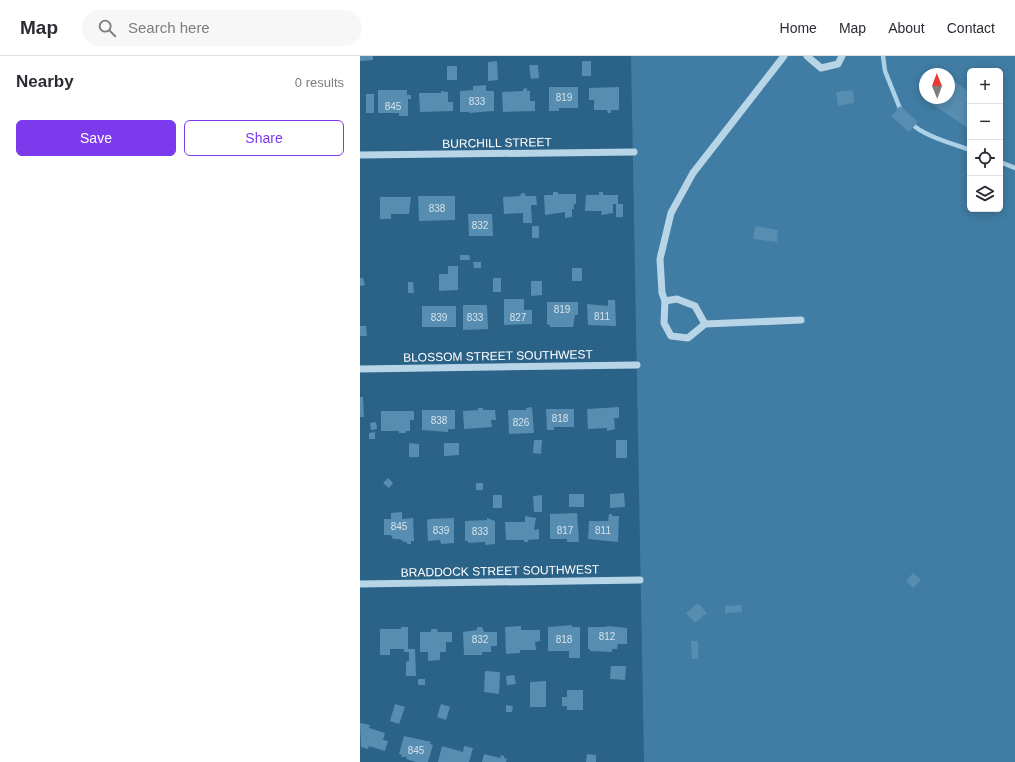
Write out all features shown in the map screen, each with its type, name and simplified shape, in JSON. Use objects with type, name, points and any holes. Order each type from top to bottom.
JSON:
[{"type":"street","points":[[784,56],[693,173],[671,213],[660,259],[662,292],[665,302],[664,323],[671,336],[688,338],[705,324],[801,320]]},
{"type":"street","points":[[807,56],[821,68],[838,64],[842,56]]},
{"type":"street","name":"BURCHILL STREET","points":[[360,155],[634,152]]},
{"type":"street","points":[[665,302],[677,299],[695,306],[705,324]]},
{"type":"street","name":"BLOSSOM STREET SOUTHWEST","points":[[360,369],[637,365]]},
{"type":"street","name":"BRADDOCK STREET SOUTHWEST","points":[[360,584],[640,580]]},
{"type":"shaded area","points":[[631,56],[1015,56],[1015,762],[644,762]]},
{"type":"building","points":[[360,56],[373,56],[373,60],[360,61]]},
{"type":"building","points":[[497,61],[498,80],[488,81],[488,62]]},
{"type":"building","points":[[582,61],[591,61],[591,76],[582,76]]},
{"type":"building","points":[[529,65],[538,65],[539,78],[531,79]]},
{"type":"building","points":[[447,66],[457,66],[457,80],[447,80]]},
{"type":"building","points":[[955,82],[967,90],[967,128],[932,104],[955,104]]},
{"type":"building","points":[[486,85],[486,91],[494,91],[494,111],[469,113],[460,112],[460,91],[473,90],[473,86]]},
{"type":"building","points":[[549,87],[578,87],[578,108],[559,108],[559,111],[549,111]]},
{"type":"building","points":[[619,87],[619,110],[611,110],[611,113],[608,113],[607,110],[594,110],[594,100],[589,100],[589,88]]},
{"type":"building","points":[[527,88],[527,91],[530,91],[530,101],[535,101],[535,111],[503,112],[502,92],[523,91],[523,89]]},
{"type":"building","points":[[378,90],[407,90],[407,95],[411,95],[411,99],[408,99],[408,116],[399,116],[399,113],[378,113]]},
{"type":"building","points":[[853,90],[854,103],[838,106],[836,92]]},
{"type":"building","points":[[441,91],[448,92],[448,102],[453,102],[453,111],[420,112],[419,93],[441,93]]},
{"type":"building","points":[[366,94],[374,94],[374,113],[366,113]]},
{"type":"building","points":[[900,106],[918,122],[909,132],[891,116]]},
{"type":"building","points":[[553,192],[558,192],[558,194],[576,194],[576,204],[574,204],[574,209],[572,209],[572,217],[565,218],[565,212],[545,215],[544,195],[553,195]]},
{"type":"building","points":[[599,192],[603,192],[603,195],[618,195],[618,204],[613,204],[613,213],[601,215],[602,211],[585,211],[586,195],[599,195]]},
{"type":"building","points":[[525,193],[525,196],[536,196],[537,205],[531,205],[532,223],[523,223],[523,213],[504,214],[503,197],[521,196],[520,194]]},
{"type":"building","points":[[418,196],[455,196],[455,220],[419,221]]},
{"type":"building","points":[[380,197],[411,197],[409,214],[391,214],[391,219],[380,219]]},
{"type":"building","points":[[616,204],[623,204],[623,217],[616,217]]},
{"type":"building","points":[[468,214],[492,214],[493,236],[469,236]]},
{"type":"building","points":[[532,226],[539,226],[539,238],[532,238]]},
{"type":"building","points":[[755,226],[778,230],[777,242],[753,239]]},
{"type":"building","points":[[460,255],[469,255],[470,260],[460,260]]},
{"type":"building","points":[[473,262],[481,262],[481,268],[474,268]]},
{"type":"building","points":[[448,266],[458,266],[458,290],[439,291],[439,274],[448,274]]},
{"type":"building","points":[[572,268],[582,268],[582,281],[572,281]]},
{"type":"building","points":[[360,278],[363,278],[365,285],[360,286]]},
{"type":"building","points":[[493,278],[501,278],[501,292],[493,292]]},
{"type":"building","points":[[531,281],[542,281],[542,295],[531,296]]},
{"type":"building","points":[[408,282],[413,282],[414,293],[408,293]]},
{"type":"building","points":[[504,299],[524,299],[524,310],[532,310],[532,324],[504,325]]},
{"type":"building","points":[[608,300],[615,300],[616,326],[588,325],[587,304],[608,306]]},
{"type":"building","points":[[547,302],[578,302],[578,315],[575,315],[573,327],[550,327],[550,325],[547,324]]},
{"type":"building","points":[[463,305],[487,305],[488,329],[463,330]]},
{"type":"building","points":[[422,306],[456,306],[456,327],[422,327]]},
{"type":"building","points":[[360,326],[366,326],[367,336],[360,336]]},
{"type":"building","points":[[360,397],[363,397],[364,417],[360,417]]},
{"type":"building","points":[[532,407],[534,433],[509,434],[508,410],[526,410],[526,408]]},
{"type":"building","points":[[619,407],[619,418],[614,418],[615,429],[607,431],[607,428],[588,429],[587,409]]},
{"type":"building","points":[[478,408],[483,408],[483,410],[495,410],[496,420],[491,420],[492,427],[464,429],[463,411],[478,410]]},
{"type":"building","points":[[546,409],[574,409],[574,427],[554,427],[554,430],[547,430]]},
{"type":"building","points":[[422,410],[455,410],[455,429],[448,429],[448,432],[422,430]]},
{"type":"building","points":[[381,411],[414,411],[414,420],[410,420],[410,431],[406,431],[406,433],[399,433],[399,431],[381,431]]},
{"type":"building","points":[[376,422],[377,429],[371,430],[370,423]]},
{"type":"building","points":[[375,432],[375,439],[369,439],[369,433]]},
{"type":"building","points":[[534,440],[542,440],[541,454],[533,453]]},
{"type":"building","points":[[616,440],[627,440],[627,458],[616,458]]},
{"type":"building","points":[[409,443],[419,444],[419,457],[409,457]]},
{"type":"building","points":[[444,443],[459,443],[459,455],[444,456]]},
{"type":"building","points":[[388,478],[393,483],[389,488],[383,483]]},
{"type":"building","points":[[476,483],[483,483],[483,490],[476,490]]},
{"type":"building","points":[[624,493],[625,507],[610,508],[610,494]]},
{"type":"building","points":[[569,494],[584,494],[584,507],[569,507]]},
{"type":"building","points":[[493,495],[502,495],[502,508],[493,508]]},
{"type":"building","points":[[542,495],[542,512],[534,512],[533,496]]},
{"type":"building","points":[[402,512],[402,519],[413,518],[414,541],[411,541],[411,544],[407,544],[407,542],[400,539],[393,539],[391,535],[384,535],[384,519],[391,519],[391,513]]},
{"type":"building","points":[[577,513],[579,542],[567,542],[567,539],[550,539],[550,514]]},
{"type":"building","points":[[609,514],[612,514],[612,516],[619,516],[618,542],[588,539],[589,521],[608,521]]},
{"type":"building","points":[[525,516],[536,518],[534,530],[539,529],[539,539],[528,540],[528,542],[524,542],[524,540],[506,540],[505,522],[525,522]]},
{"type":"building","points":[[454,518],[454,543],[441,544],[440,540],[428,541],[427,521],[429,519]]},
{"type":"building","points":[[487,518],[495,521],[495,544],[485,545],[485,542],[468,543],[468,541],[465,541],[465,521],[487,520]]},
{"type":"building","points":[[913,573],[921,580],[913,588],[906,581]]},
{"type":"building","points":[[698,603],[707,613],[695,623],[686,613]]},
{"type":"building","points":[[742,605],[742,612],[725,613],[725,606]]},
{"type":"building","points":[[572,625],[572,627],[580,627],[580,658],[569,658],[569,651],[548,651],[548,627]]},
{"type":"building","points":[[521,626],[521,630],[540,630],[540,641],[535,642],[536,650],[520,650],[520,653],[506,654],[505,627]]},
{"type":"building","points":[[607,626],[627,628],[627,644],[618,644],[617,649],[612,649],[612,652],[590,651],[590,649],[588,649],[588,627]]},
{"type":"building","points":[[401,627],[408,627],[408,649],[415,649],[416,676],[406,676],[406,662],[409,661],[409,652],[404,652],[404,649],[390,649],[390,655],[380,655],[380,629],[401,629]]},
{"type":"building","points":[[477,627],[482,627],[484,632],[497,632],[497,646],[491,646],[491,652],[482,652],[482,655],[464,655],[463,632],[477,630]]},
{"type":"building","points":[[431,629],[437,629],[438,632],[452,632],[452,642],[446,642],[446,652],[440,652],[440,660],[428,661],[428,652],[420,652],[420,632],[431,632]]},
{"type":"building","points":[[691,641],[698,641],[698,659],[692,659]]},
{"type":"building","points":[[611,666],[626,666],[625,680],[610,679]]},
{"type":"building","points":[[485,671],[500,672],[499,694],[484,692]]},
{"type":"building","points":[[514,675],[516,684],[507,685],[506,676]]},
{"type":"building","points":[[418,679],[425,679],[425,685],[418,685]]},
{"type":"building","points":[[546,681],[546,707],[530,707],[530,682]]},
{"type":"building","points":[[567,690],[583,690],[583,710],[567,710],[567,706],[562,706],[562,697],[567,697]]},
{"type":"building","points":[[395,704],[405,707],[399,724],[390,721]]},
{"type":"building","points":[[441,704],[450,707],[446,720],[437,717]]},
{"type":"building","points":[[506,705],[513,706],[512,712],[506,712]]},
{"type":"building","points":[[360,723],[370,725],[369,728],[385,733],[383,740],[388,741],[385,751],[369,746],[368,749],[361,747]]},
{"type":"building","points":[[404,736],[431,742],[430,744],[433,745],[428,762],[416,762],[406,759],[407,757],[401,757],[402,755],[399,754]]},
{"type":"building","points":[[442,746],[463,752],[464,746],[473,748],[469,762],[438,762]]},
{"type":"building","points":[[484,754],[500,758],[501,755],[507,759],[506,762],[482,762]]},
{"type":"building","points":[[587,754],[596,755],[596,762],[586,762]]},
{"type":"waterway","points":[[883,56],[885,71],[901,111]]},
{"type":"waterway","points":[[911,123],[916,128],[931,136],[967,149]]},
{"type":"waterway","points":[[1003,163],[1015,168]]}]
